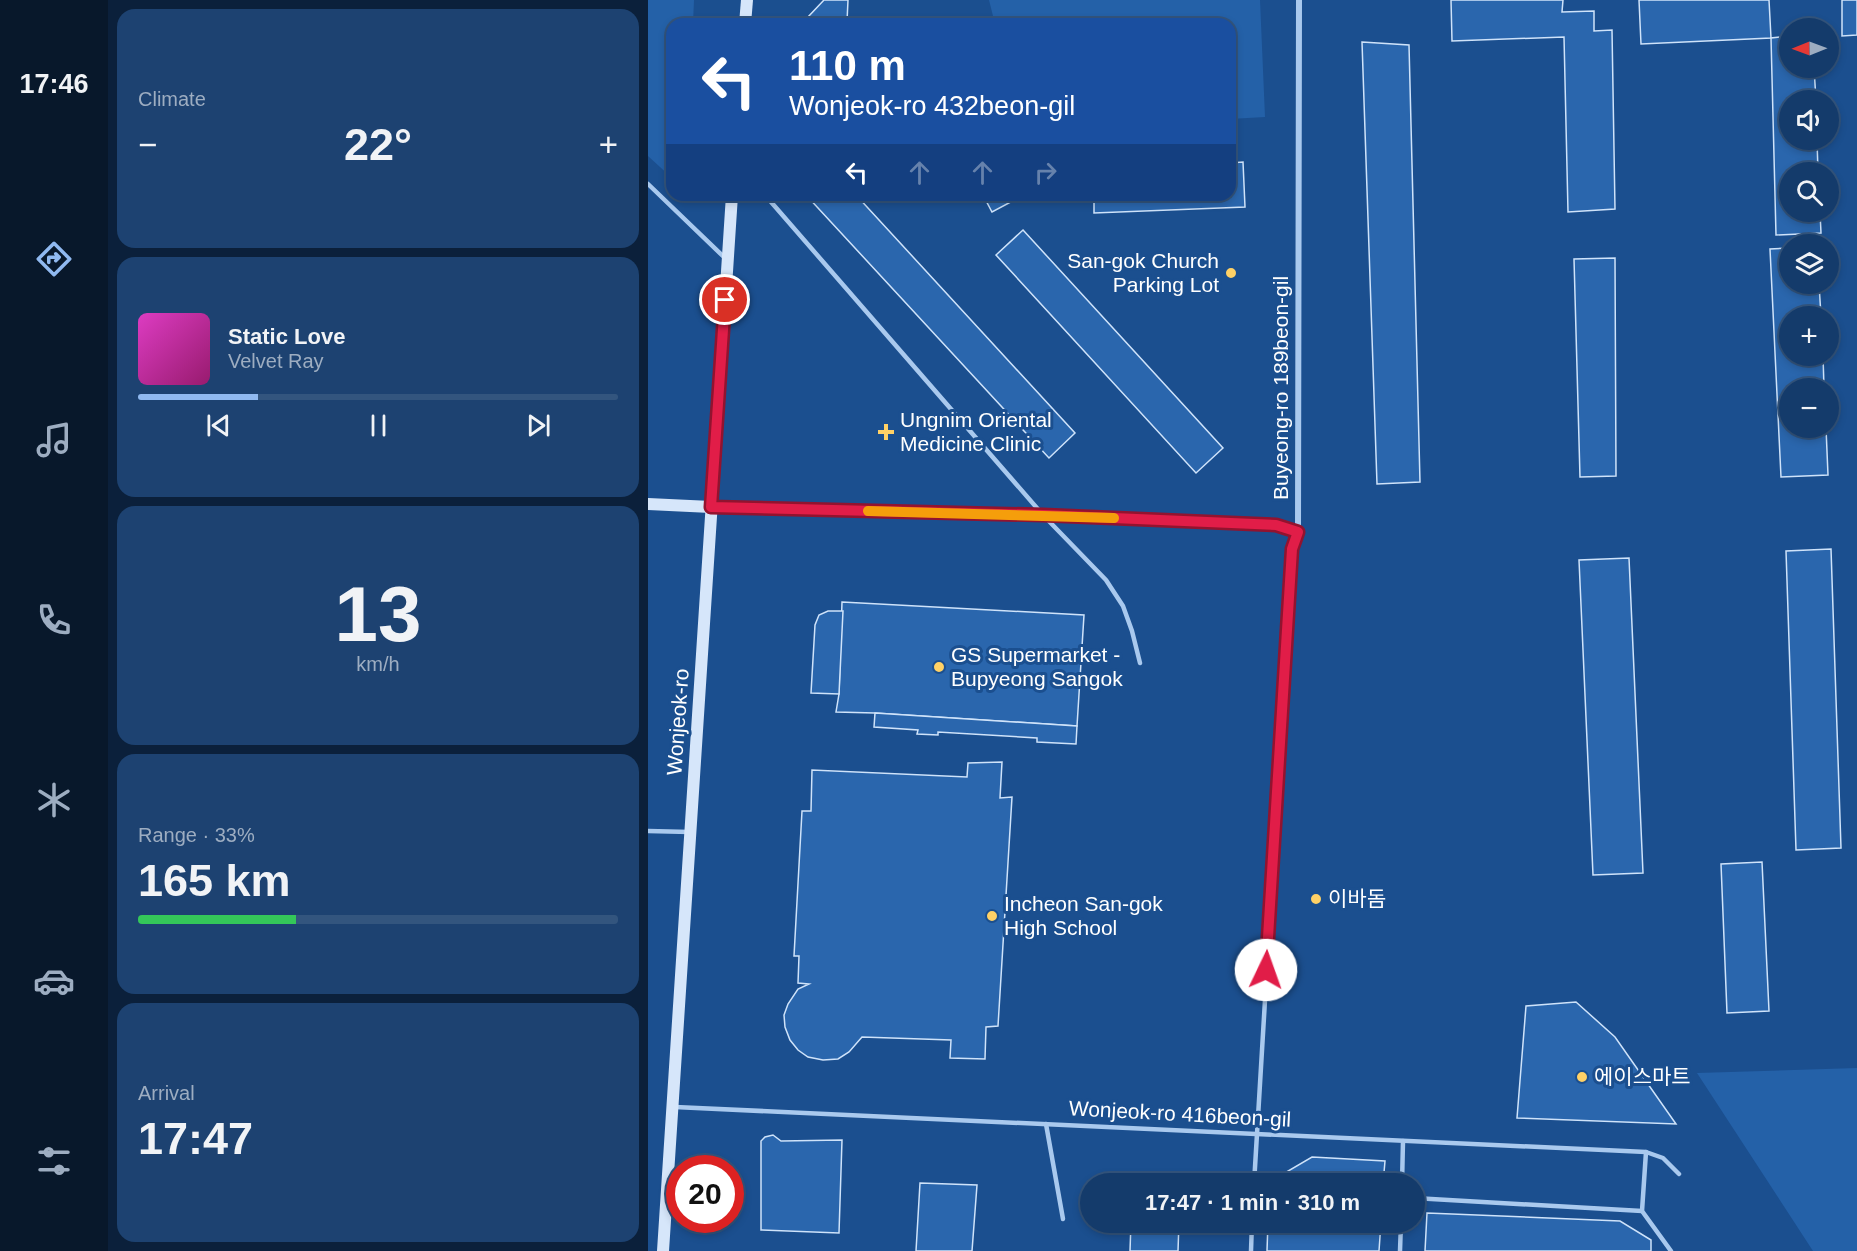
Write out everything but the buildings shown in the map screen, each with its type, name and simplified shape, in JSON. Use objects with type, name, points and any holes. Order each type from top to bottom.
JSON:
[{"type":"main road","points":[[746,18],[747,0]]},
{"type":"main road","name":"Wonjeok-ro","points":[[663,1251],[732,201]]},
{"type":"main road","points":[[648,504],[711,507]]},
{"type":"street","name":"Buyeong-ro 189beon-gil","points":[[1298,532],[1299,0]]},
{"type":"lane","points":[[648,184],[728,261]]},
{"type":"lane","points":[[770,201],[1043,515],[1106,580],[1123,606],[1140,663]]},
{"type":"lane","points":[[711,507],[1043,515],[1276,525],[1298,532]]},
{"type":"lane","name":"Buyeong-ro 189beon-gil","points":[[1254,1173],[1292,549],[1298,532]]},
{"type":"lane","points":[[648,831],[690,832]]},
{"type":"lane","name":"Wonjeok-ro 416beon-gil","points":[[672,1107],[1646,1152],[1663,1158],[1679,1174]]},
{"type":"lane","points":[[1046,1124],[1063,1219]]},
{"type":"lane","points":[[1402,1173],[1403,1141]]},
{"type":"lane","points":[[1646,1152],[1642,1211],[1671,1251]]},
{"type":"lane","points":[[1425,1199],[1642,1211]]},
{"type":"lane","points":[[1251,1251],[1252,1233]]},
{"type":"lane","points":[[1400,1251],[1401,1233]]},
{"type":"shaded area","points":[[648,0],[694,0],[693,18],[666,18],[666,172],[648,156]]},
{"type":"shaded area","points":[[989,0],[1260,0],[1265,117],[1236,119],[1236,18],[994,18]]},
{"type":"shaded area","points":[[1857,1068],[1857,1251],[1813,1251],[1697,1073]]},
{"type":"slow traffic","points":[[868,511],[1114,518]]},
{"type":"place","name":"San-gok Church Parking Lot","points":[[1231,273]]},
{"type":"place","name":"Ungnim Oriental Medicine Clinic","points":[[886,432]]},
{"type":"place","name":"GS Supermarket - Bupyeong Sangok","points":[[939,667]]},
{"type":"place","name":"이바돔","points":[[1316,899]]},
{"type":"place","name":"Incheon San-gok High School","points":[[992,916]]},
{"type":"place","name":"에이스마트","points":[[1582,1077]]},
{"type":"route","points":[[725,300],[711,507],[1043,515],[1276,525],[1298,532],[1292,549],[1266,970]]}]
